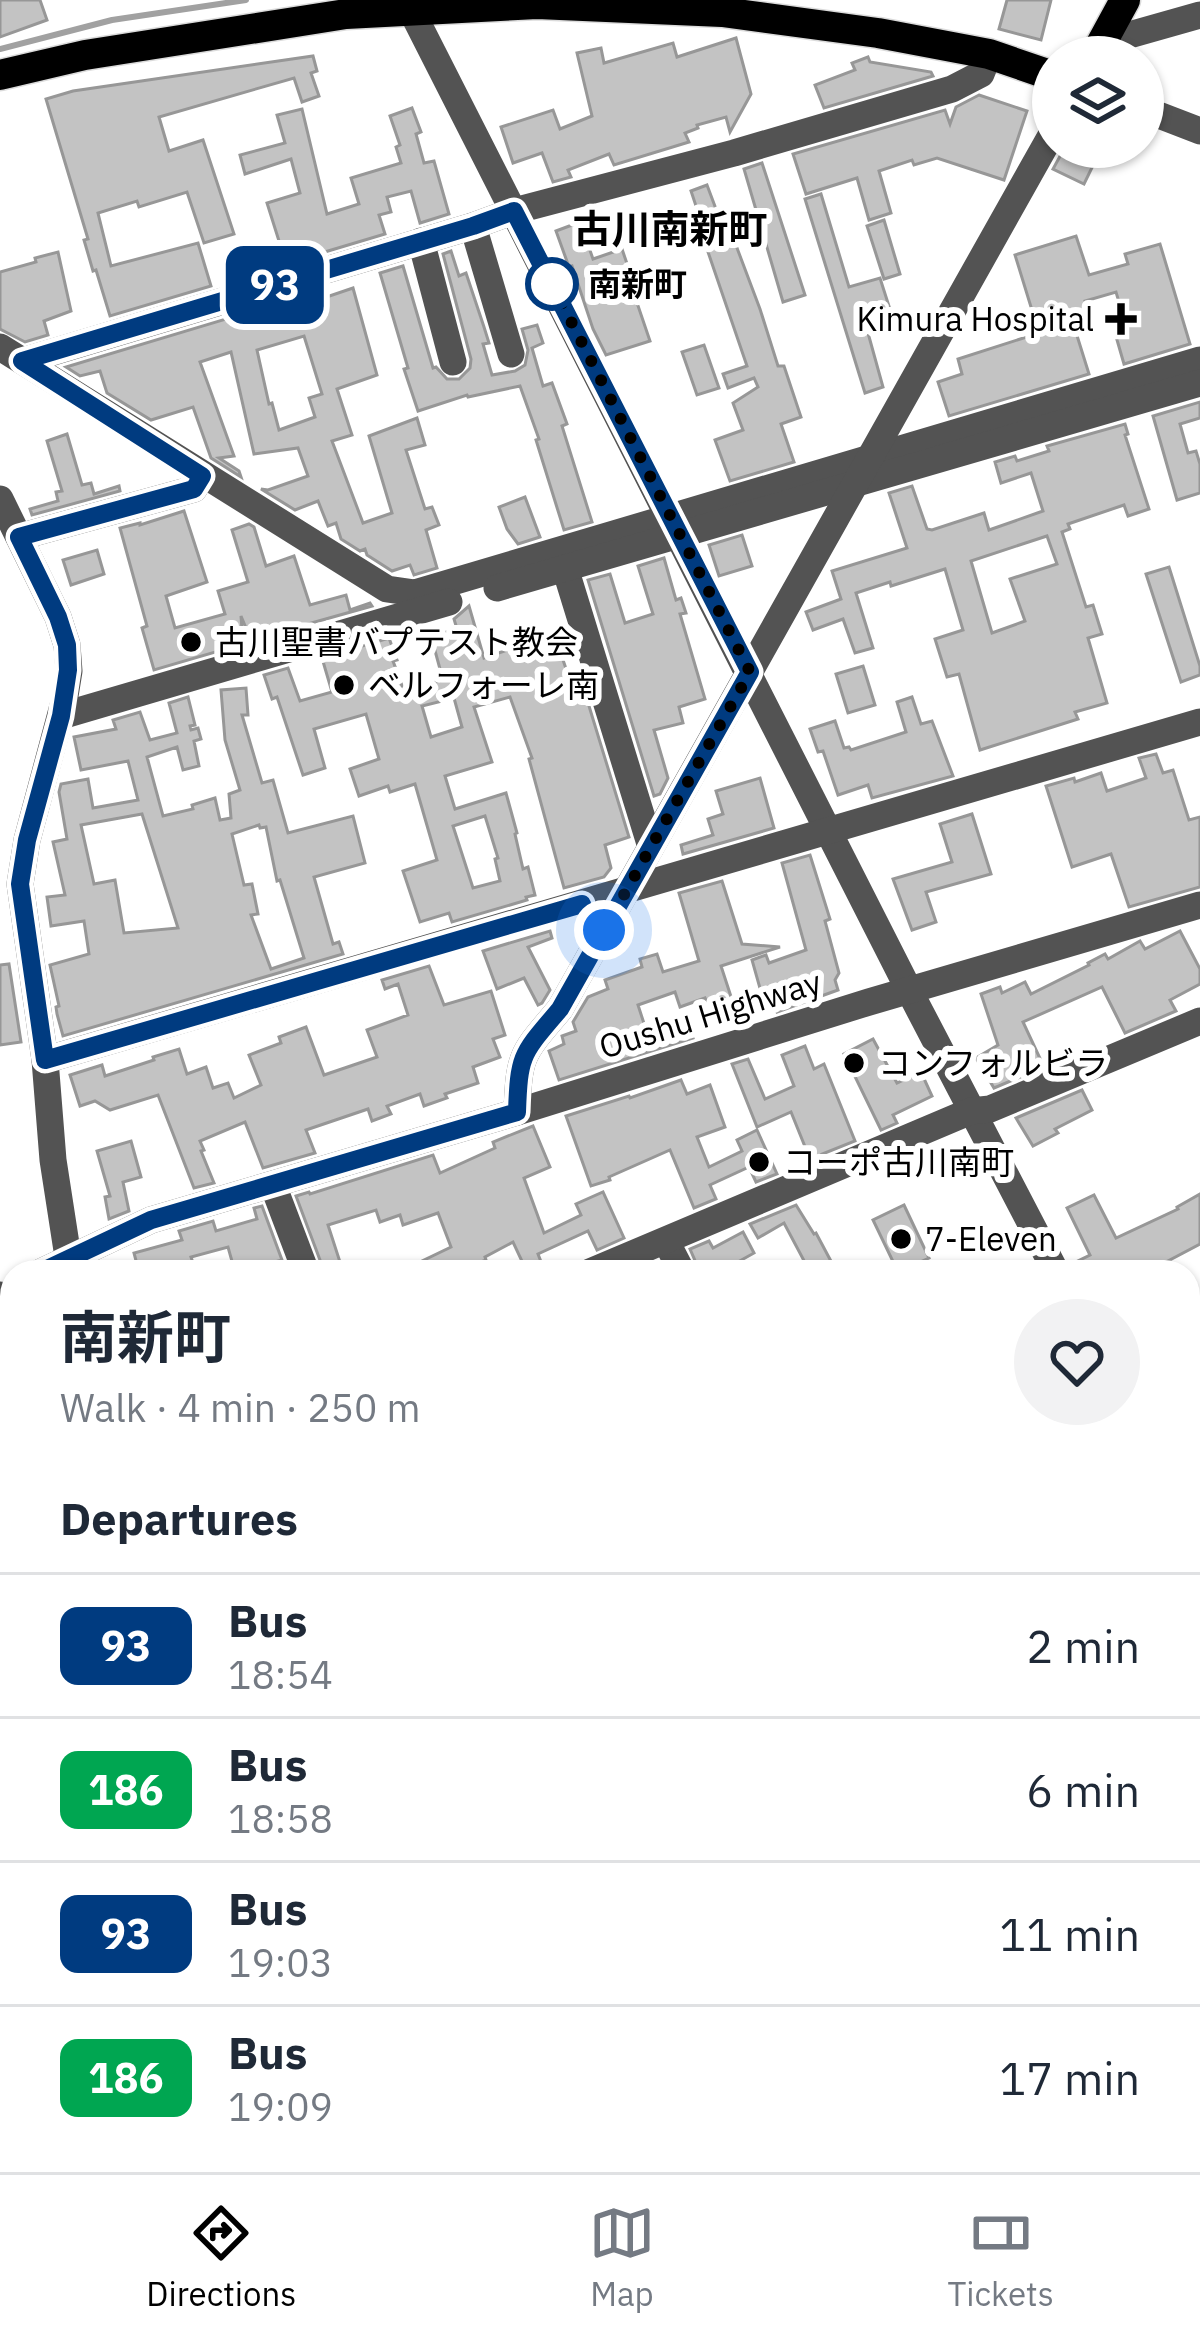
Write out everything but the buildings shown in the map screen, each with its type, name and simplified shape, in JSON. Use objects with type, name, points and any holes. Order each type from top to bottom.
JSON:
[{"type":"main road","points":[[1106,36],[1125,0]]},
{"type":"main road","points":[[0,75],[85,55],[346,14],[410,6],[537,4],[722,12],[878,33],[989,54],[1032,69]]},
{"type":"street","points":[[410,6],[1050,1260]]},
{"type":"street","points":[[1138,36],[1200,14]]},
{"type":"street","points":[[8,359],[952,89],[981,74],[989,54]]},
{"type":"street","points":[[1164,117],[1200,131]]},
{"type":"street","points":[[517,1112],[518,1068],[525,1051],[560,1009],[1033,168]]},
{"type":"street","points":[[473,226],[511,353]]},
{"type":"street","points":[[421,241],[453,362]]},
{"type":"street","points":[[8,359],[399,617]]},
{"type":"street","points":[[19,537],[198,483],[387,589],[416,593],[474,585],[566,568],[871,458],[1200,360]]},
{"type":"street","points":[[61,716],[399,617],[474,585],[675,526],[857,483],[1200,382]]},
{"type":"street","points":[[0,499],[67,645],[61,716],[27,840],[20,884],[68,1257]]},
{"type":"street","points":[[566,568],[651,847]]},
{"type":"street","points":[[45,1060],[1200,722]]},
{"type":"street","name":"Oushu Highway","points":[[63,1260],[151,1220],[1200,905]]},
{"type":"street","points":[[619,1260],[971,1111],[990,1109],[1200,1021]]},
{"type":"street","points":[[273,1185],[301,1260]]},
{"type":"street","points":[[666,1241],[676,1260]]},
{"type":"waterway","points":[[0,49],[112,20],[246,0]]},
{"type":"bus line","name":"93","points":[[63,1260],[151,1220],[517,1112],[518,1068],[525,1051],[560,1009],[750,672],[514,211],[22,361],[202,476],[194,489],[19,537],[67,645],[61,716],[27,840],[20,884],[45,1060],[582,904]]},
{"type":"place","name":"南新町","points":[[552,284]]},
{"type":"place","name":"Kimura Hospital","points":[[1121,319]]},
{"type":"place","name":"古川聖書バプテスト教会","points":[[191,642]]},
{"type":"place","name":"ベルフォーレ南","points":[[344,685]]},
{"type":"place","name":"コンフォルビラ","points":[[854,1063]]},
{"type":"place","name":"コーポ古川南町","points":[[759,1162]]},
{"type":"place","name":"7-Eleven","points":[[901,1239]]},
{"type":"district","name":"古川南新町","points":[[670,229]]},
{"type":"route","points":[[552,284],[750,672],[604,930]]}]
